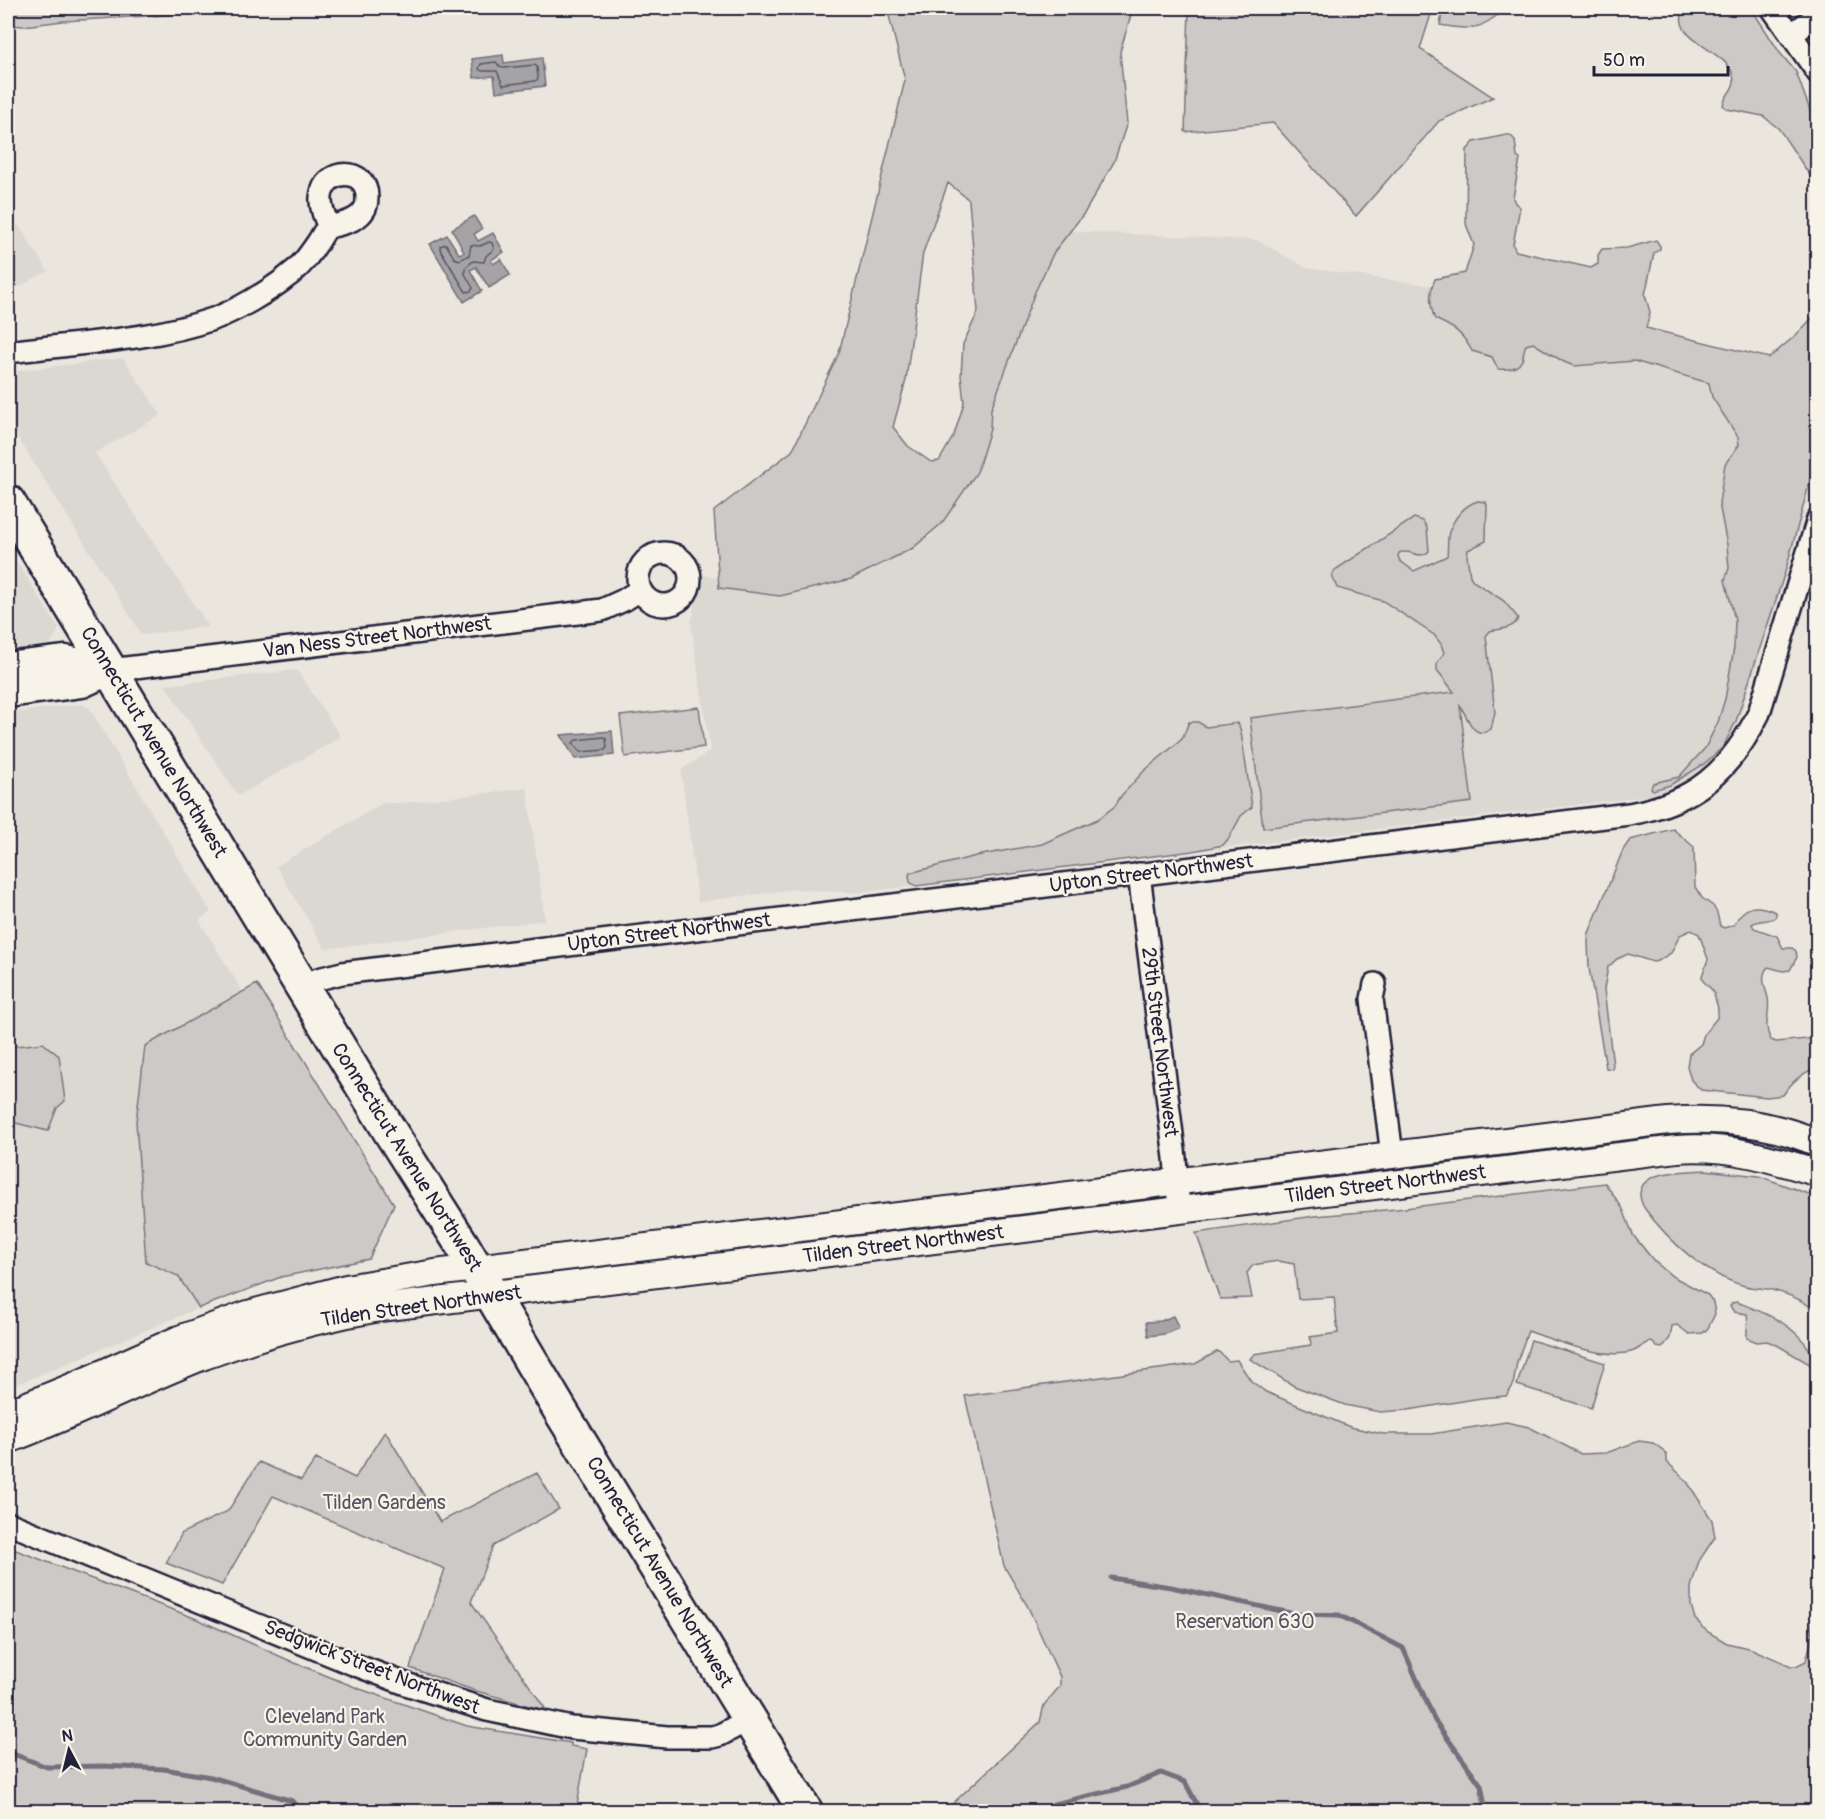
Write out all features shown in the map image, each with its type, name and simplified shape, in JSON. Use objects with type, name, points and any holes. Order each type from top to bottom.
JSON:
[{"type":"main road","name":"Connecticut Avenue Northwest","points":[[8,502],[806,1812]]},
{"type":"main road","name":"Van Ness Street Northwest","points":[[8,667],[66,660],[110,670]]},
{"type":"main road","name":"Van Ness Street Northwest","points":[[8,693],[82,683],[110,670]]},
{"type":"street","points":[[1772,8],[1818,73]]},
{"type":"street","points":[[1791,35],[1818,15]]},
{"type":"street","points":[[8,352],[161,333],[214,318],[237,308],[288,277],[304,262],[328,227]]},
{"type":"street","name":"Upton Street Northwest","points":[[303,988],[326,976],[342,973],[1629,814],[1659,808],[1699,788],[1726,765],[1746,739],[1759,713],[1818,519]]},
{"type":"street","name":"Van Ness Street Northwest","points":[[110,670],[602,610],[639,590]]},
{"type":"street","name":"29th Street Northwest","points":[[1139,874],[1179,1210]]},
{"type":"street","points":[[1376,984],[1372,999],[1392,1155]]},
{"type":"street","name":"Tilden Street Northwest","points":[[8,1440],[224,1349],[344,1314],[429,1300],[484,1281],[1177,1181],[1652,1123],[1724,1120],[1751,1123],[1782,1130],[1818,1143]]},
{"type":"street","name":"Tilden Street Northwest","points":[[8,1413],[215,1325],[346,1288],[395,1279],[484,1281],[1179,1210],[1693,1148],[1740,1151],[1818,1173]]},
{"type":"street","points":[[215,1325],[224,1349]]},
{"type":"street","name":"Sedgwick Street Northwest","points":[[8,1523],[353,1664],[487,1710],[572,1728],[667,1737],[720,1735],[750,1719]]},
{"type":"shaded area","points":[[8,209],[48,271],[8,293]]},
{"type":"shaded area","points":[[1047,230],[1257,240],[1307,268],[1496,295],[1817,386],[1817,469],[1773,617],[1738,722],[1725,748],[1706,766],[1674,788],[1649,796],[855,893],[795,889],[698,902],[681,770],[710,751],[691,624],[700,574],[736,583],[893,554],[931,536],[949,496]]},
{"type":"shaded area","points":[[123,358],[161,415],[95,453],[209,627],[142,635],[8,422],[8,372]]},
{"type":"shaded area","points":[[8,547],[59,629],[48,649],[8,654]]},
{"type":"shaded area","points":[[297,670],[341,737],[238,796],[165,685]]},
{"type":"shaded area","points":[[82,704],[90,709],[211,912],[199,920],[243,992],[145,1046],[136,1122],[146,1262],[180,1278],[199,1308],[8,1388],[8,713]]},
{"type":"shaded area","points":[[527,788],[545,920],[325,949],[276,866],[383,803],[402,803]]},
{"type":"green space","points":[[8,8],[284,8],[63,21],[24,26],[8,25]]},
{"type":"green space","points":[[887,8],[1133,8],[1120,52],[1127,123],[1114,162],[1085,212],[1054,252],[1035,292],[991,409],[990,429],[977,472],[942,523],[913,548],[851,579],[780,596],[719,588],[714,511],[792,451],[839,353],[905,80]],"holes":[[[948,183],[969,200],[978,312],[963,344],[961,375],[964,403],[954,435],[939,461],[931,462],[908,446],[893,427],[906,380],[923,253]]]},
{"type":"green space","points":[[1189,8],[1433,8],[1420,49],[1493,97],[1439,121],[1356,216],[1273,123],[1185,132]]},
{"type":"green space","points":[[1443,8],[1504,8],[1504,10],[1481,25],[1460,28],[1440,25]]},
{"type":"green space","points":[[1684,8],[1751,8],[1780,53],[1796,72],[1817,130],[1817,186],[1779,129],[1763,116],[1727,109],[1723,105],[1734,83],[1731,69],[1685,30],[1681,20]]},
{"type":"green space","points":[[1510,135],[1515,140],[1517,157],[1520,159],[1513,198],[1520,207],[1513,245],[1516,251],[1591,268],[1598,264],[1598,255],[1602,249],[1627,248],[1656,240],[1660,249],[1654,253],[1645,295],[1650,312],[1646,328],[1769,358],[1817,313],[1817,455],[1786,569],[1736,721],[1723,747],[1704,764],[1670,785],[1653,790],[1651,788],[1653,783],[1679,777],[1705,748],[1718,722],[1725,699],[1734,648],[1735,620],[1725,580],[1729,568],[1719,503],[1725,464],[1739,445],[1738,437],[1712,397],[1709,383],[1634,361],[1574,366],[1533,343],[1526,345],[1522,360],[1518,365],[1508,369],[1498,369],[1492,357],[1472,351],[1457,331],[1435,319],[1430,299],[1435,279],[1465,273],[1474,245],[1466,224],[1467,150],[1474,142]]},
{"type":"green space","points":[[1478,501],[1486,502],[1487,505],[1486,541],[1468,550],[1470,576],[1473,581],[1504,601],[1518,618],[1514,624],[1490,631],[1486,636],[1495,712],[1491,729],[1485,732],[1475,730],[1460,706],[1472,802],[1263,828],[1250,718],[1454,692],[1437,670],[1437,663],[1444,653],[1434,635],[1383,601],[1337,588],[1332,576],[1335,570],[1414,518],[1423,521],[1427,528],[1429,551],[1422,555],[1399,553],[1400,561],[1414,571],[1447,556],[1448,535],[1451,527],[1464,509]]},
{"type":"green space","points":[[699,707],[704,747],[625,757],[620,716]]},
{"type":"green space","points":[[1189,722],[1198,722],[1206,727],[1238,723],[1241,732],[1252,807],[1241,816],[1223,845],[1193,851],[916,886],[910,882],[910,873],[976,856],[1042,844],[1098,819],[1115,806],[1144,771],[1182,739]]},
{"type":"green space","points":[[1673,829],[1694,847],[1695,887],[1702,898],[1713,906],[1720,926],[1724,928],[1734,925],[1742,913],[1751,908],[1769,909],[1776,912],[1776,917],[1755,922],[1752,924],[1754,928],[1777,936],[1783,948],[1792,948],[1796,951],[1797,957],[1790,970],[1783,971],[1768,967],[1765,971],[1764,982],[1769,1004],[1767,1029],[1771,1040],[1776,1042],[1817,1038],[1817,1068],[1798,1078],[1783,1095],[1767,1097],[1701,1090],[1691,1080],[1687,1066],[1689,1054],[1701,1044],[1704,1034],[1717,1018],[1718,1008],[1713,991],[1703,981],[1702,976],[1708,959],[1699,934],[1691,930],[1680,935],[1671,953],[1658,961],[1653,962],[1628,954],[1617,959],[1608,967],[1604,989],[1613,1066],[1612,1069],[1606,1068],[1589,968],[1589,933],[1623,850],[1630,840]]},
{"type":"green space","points":[[257,984],[394,1204],[369,1259],[281,1277],[199,1308],[178,1276],[146,1262],[136,1122],[145,1046]]},
{"type":"green space","points":[[43,1043],[59,1056],[65,1101],[57,1108],[48,1131],[16,1123],[8,1116],[8,1047]]},
{"type":"green space","points":[[1677,1128],[1731,1129],[1817,1152],[1817,1167],[1754,1150],[1202,1195],[1205,1189]]},
{"type":"green space","points":[[1705,1170],[1759,1176],[1817,1197],[1817,1313],[1807,1304],[1788,1295],[1745,1286],[1716,1274],[1676,1244],[1643,1206],[1640,1196],[1642,1187],[1655,1176]]},
{"type":"green space","points":[[1605,1183],[1623,1209],[1633,1235],[1654,1261],[1672,1276],[1708,1295],[1713,1302],[1715,1314],[1708,1328],[1703,1333],[1689,1334],[1677,1325],[1672,1326],[1670,1338],[1662,1348],[1657,1347],[1651,1341],[1634,1351],[1609,1354],[1552,1340],[1528,1331],[1517,1362],[1513,1386],[1506,1396],[1408,1410],[1380,1412],[1345,1405],[1294,1386],[1250,1359],[1254,1354],[1311,1345],[1310,1337],[1338,1333],[1334,1297],[1298,1299],[1294,1264],[1278,1261],[1253,1265],[1247,1273],[1252,1298],[1220,1299],[1196,1233],[1315,1216],[1397,1209]]},
{"type":"green space","points":[[1737,1302],[1778,1320],[1795,1332],[1813,1355],[1817,1363],[1817,1371],[1813,1366],[1777,1345],[1747,1338],[1747,1314],[1734,1312],[1730,1306]]},
{"type":"green space","points":[[1531,1340],[1605,1363],[1591,1408],[1517,1385]]},
{"type":"green space","name":"Reservation 630","points":[[1218,1351],[1228,1361],[1237,1360],[1251,1381],[1266,1392],[1350,1427],[1383,1434],[1431,1434],[1506,1422],[1529,1427],[1581,1454],[1606,1453],[1639,1441],[1653,1443],[1663,1450],[1667,1456],[1667,1462],[1686,1480],[1712,1520],[1715,1537],[1699,1561],[1691,1587],[1691,1605],[1695,1619],[1708,1632],[1727,1643],[1752,1649],[1791,1666],[1796,1666],[1806,1661],[1811,1642],[1817,1584],[1817,1811],[942,1811],[1040,1722],[1044,1705],[1060,1686],[1060,1677],[1028,1607],[1004,1566],[965,1396],[1195,1364]]},
{"type":"green space","name":"Tilden Gardens","points":[[385,1431],[440,1522],[537,1473],[559,1509],[493,1546],[471,1602],[547,1711],[473,1690],[410,1668],[445,1569],[273,1496],[222,1585],[166,1563],[182,1533],[228,1511],[259,1462],[301,1480],[316,1459],[355,1478]]},
{"type":"green space","name":"Cleveland Park Community Garden","points":[[8,1547],[197,1619],[360,1689],[467,1726],[571,1743],[571,1746],[587,1749],[576,1811],[8,1811]]},
{"type":"water","points":[[503,55],[504,63],[542,58],[545,86],[496,92],[494,76],[474,78],[472,59]]},
{"type":"water","points":[[474,216],[482,229],[474,234],[478,241],[493,233],[504,252],[491,260],[493,264],[501,259],[510,275],[489,288],[476,267],[470,270],[482,291],[464,302],[430,244],[447,235],[459,254],[464,252],[452,229]]},
{"type":"water","points":[[612,731],[614,755],[575,759],[561,735]]},
{"type":"water","points":[[1173,1316],[1179,1328],[1165,1334],[1148,1336],[1146,1322],[1161,1321]]},
{"type":"waterway","points":[[1111,1578],[1171,1587],[1295,1614],[1339,1615],[1403,1648],[1435,1721],[1481,1785],[1486,1812]]},
{"type":"waterway","points":[[8,1752],[47,1767],[103,1766],[164,1769],[211,1777],[292,1801],[301,1812]]},
{"type":"waterway","points":[[1054,1804],[1127,1787],[1161,1773],[1185,1782],[1201,1812]]}]
